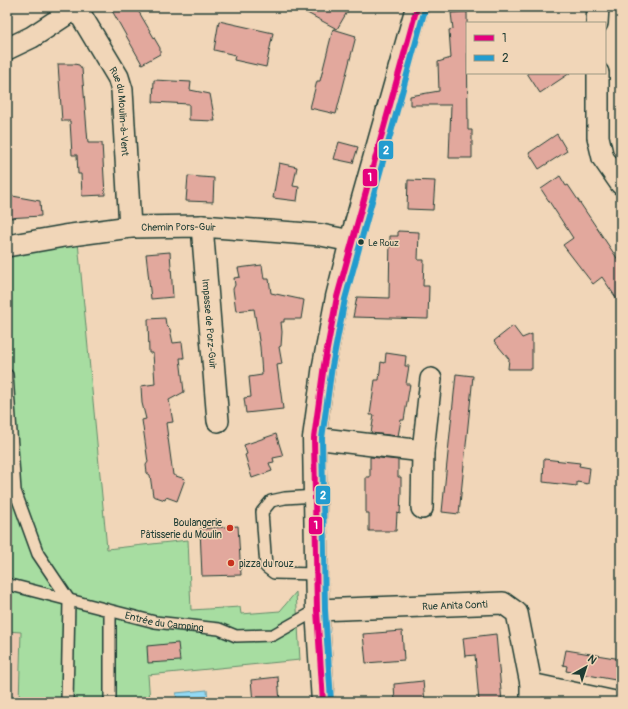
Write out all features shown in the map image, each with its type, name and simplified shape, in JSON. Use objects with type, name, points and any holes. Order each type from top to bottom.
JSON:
[{"type":"main road","points":[[324,702],[317,610],[314,438],[324,365],[337,297],[351,241],[418,7]]},
{"type":"street","points":[[597,22],[598,7]]},
{"type":"street","points":[[7,49],[32,37],[76,8]]},
{"type":"street","name":"Rue du Moulin-à-Vent","points":[[76,8],[118,77],[122,90],[130,227]]},
{"type":"street","points":[[598,74],[598,137],[603,158],[621,184]]},
{"type":"street","name":"Chemin Pors-Guir","points":[[7,246],[130,227],[202,226],[321,235],[351,241]]},
{"type":"street","name":"Impasse de Porz-Guir","points":[[202,226],[218,421]]},
{"type":"street","points":[[422,508],[423,451],[431,379]]},
{"type":"street","points":[[314,438],[423,451]]},
{"type":"street","name":"Rue Anita Conti","points":[[317,610],[503,603],[517,613],[531,693],[615,702]]},
{"type":"lane","points":[[7,375],[15,491],[38,554],[69,600],[67,702]]},
{"type":"lane","points":[[316,496],[285,498],[271,501],[262,512],[266,567],[274,573],[317,574]]},
{"type":"lane","name":"Entrée du Camping","points":[[7,584],[155,622],[219,629],[236,636],[273,635],[317,610]]},
{"type":"lane","points":[[110,611],[110,702]]},
{"type":"shaded area","points":[[7,631],[21,632],[19,702],[7,702]]},
{"type":"green space","points":[[78,242],[107,549],[188,540],[191,610],[240,607],[241,614],[280,611],[296,592],[300,660],[148,675],[150,702],[19,702],[21,632],[7,631],[7,257]]},
{"type":"water","points":[[207,690],[208,702],[177,702],[176,693]]},
{"type":"building","points":[[110,7],[136,7],[160,48],[160,54],[142,64]]},
{"type":"building","points":[[296,7],[350,7],[337,29]]},
{"type":"building","points":[[467,12],[466,74],[468,74],[468,130],[472,130],[472,158],[449,158],[451,105],[410,105],[410,96],[439,91],[438,62],[451,58],[449,30],[453,29],[451,13]]},
{"type":"building","points":[[219,21],[273,33],[266,67],[234,60],[235,55],[214,50]]},
{"type":"building","points":[[333,29],[356,36],[336,114],[310,108],[317,81],[320,81]]},
{"type":"building","points":[[58,64],[79,65],[82,69],[88,143],[102,143],[105,195],[82,196],[81,174],[78,174],[77,155],[72,155],[70,121],[62,121]]},
{"type":"building","points":[[528,74],[568,74],[540,93]]},
{"type":"building","points":[[154,80],[191,82],[190,90],[210,94],[215,121],[189,120],[189,104],[153,102]]},
{"type":"building","points":[[557,134],[567,151],[539,169],[529,153]]},
{"type":"building","points":[[339,142],[358,147],[353,163],[334,159]]},
{"type":"building","points":[[279,163],[297,167],[293,186],[299,187],[297,201],[273,198]]},
{"type":"building","points":[[188,176],[214,178],[213,202],[186,201]]},
{"type":"building","points":[[560,176],[566,186],[568,185],[621,264],[621,305],[602,277],[593,284],[563,245],[573,238],[541,189]]},
{"type":"building","points":[[408,180],[435,181],[433,210],[407,209]]},
{"type":"building","points":[[7,195],[40,201],[41,216],[7,218]]},
{"type":"building","points":[[398,231],[419,232],[418,260],[424,260],[423,286],[429,286],[428,319],[353,317],[357,297],[389,298],[390,236],[398,236]]},
{"type":"building","points":[[170,252],[173,297],[151,299],[146,254]]},
{"type":"building","points":[[262,265],[264,279],[269,279],[271,293],[304,300],[301,319],[284,319],[284,322],[281,322],[281,346],[279,347],[282,364],[277,365],[283,409],[246,413],[244,398],[251,397],[249,377],[262,375],[260,347],[254,309],[236,311],[233,289],[235,285],[234,278],[240,277],[238,268]]},
{"type":"building","points":[[165,318],[166,325],[170,329],[173,343],[182,342],[184,358],[180,358],[184,392],[169,400],[173,422],[166,423],[173,475],[185,479],[177,501],[166,497],[165,500],[153,496],[150,475],[147,473],[146,465],[148,462],[142,420],[146,419],[142,403],[141,386],[155,384],[153,353],[149,353],[148,319]]},
{"type":"building","points":[[513,326],[522,338],[532,334],[532,369],[508,369],[509,359],[494,341]]},
{"type":"building","points":[[386,353],[406,356],[405,366],[409,366],[406,384],[410,384],[404,420],[401,420],[398,436],[371,433],[374,415],[370,415],[375,380],[379,380],[381,362],[385,363]]},
{"type":"building","points":[[456,374],[473,376],[459,514],[442,512]]},
{"type":"building","points":[[276,434],[283,456],[273,458],[274,462],[269,463],[272,471],[252,478],[245,455],[247,454],[244,445]]},
{"type":"building","points":[[370,457],[398,460],[398,477],[401,477],[401,493],[400,514],[397,513],[396,531],[369,531],[369,513],[366,513],[366,477],[370,477]]},
{"type":"building","points":[[544,459],[580,463],[579,466],[590,468],[588,484],[577,482],[577,486],[543,482]]},
{"type":"building","points":[[238,526],[241,575],[202,576],[200,529]]},
{"type":"building","points":[[402,631],[404,660],[366,663],[363,634]]},
{"type":"building","points":[[496,634],[502,702],[479,702],[475,655],[465,656],[463,638]]},
{"type":"building","points":[[178,643],[180,661],[148,663],[147,646]]},
{"type":"building","points":[[566,650],[621,659],[621,681],[566,671],[567,666],[563,665]]},
{"type":"building","points":[[278,677],[280,702],[253,702],[251,680]]},
{"type":"building","points":[[423,681],[425,702],[395,702],[394,684]]},
{"type":"transit line","name":"1","points":[[323,702],[317,610],[314,438],[324,365],[337,297],[417,7]]},
{"type":"transit line","name":"2","points":[[331,701],[325,610],[322,438],[332,366],[345,299],[425,9]]},
{"type":"place","name":"Le Rouz","points":[[361,242]]},
{"type":"place","name":"Boulangerie Pâtisserie du Moulin","points":[[230,528]]},
{"type":"place","name":"pizza du rouz","points":[[231,563]]}]
